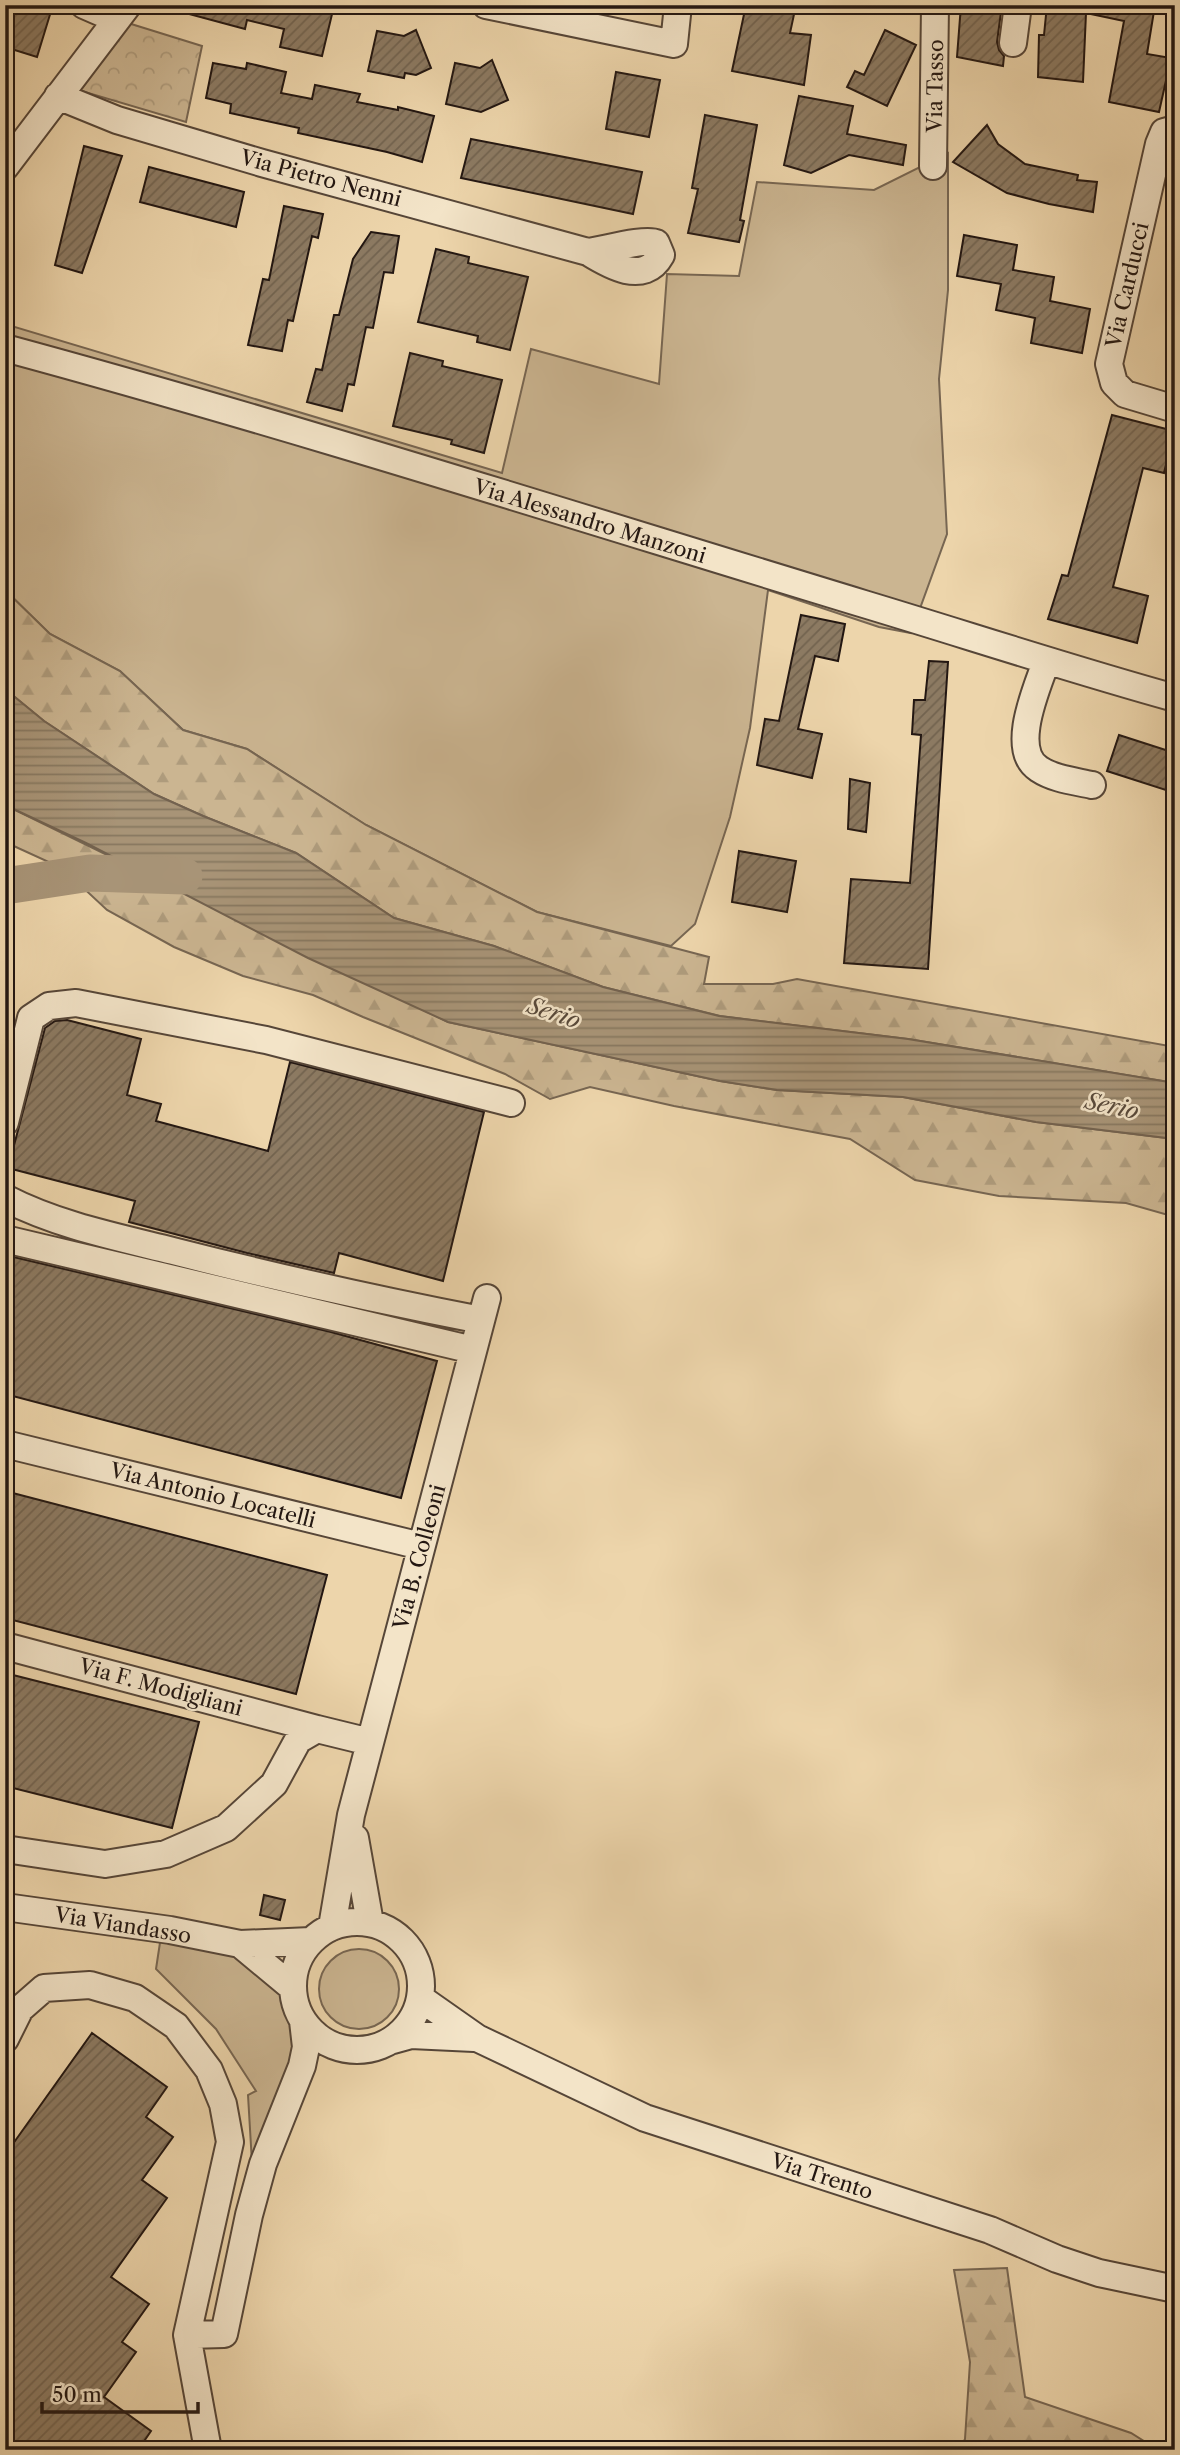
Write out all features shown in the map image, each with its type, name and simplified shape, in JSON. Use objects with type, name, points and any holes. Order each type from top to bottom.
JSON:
[{"type":"street","points":[[5,167],[122,12],[84,5]]},
{"type":"street","points":[[486,5],[674,44],[678,5]]},
{"type":"street","name":"Via Tasso","points":[[933,166],[936,5]]},
{"type":"street","points":[[1013,43],[1018,5]]},
{"type":"street","name":"Via Pietro Nenni","points":[[58,96],[117,120],[262,163],[587,252]]},
{"type":"street","name":"Via Carducci","points":[[1175,128],[1164,132],[1158,144],[1110,364],[1114,383],[1125,394],[1175,409]]},
{"type":"street","name":"Via Alessandro Manzoni","points":[[5,348],[110,376],[868,605],[1046,662],[1175,698]]},
{"type":"street","points":[[1046,662],[1033,698],[1025,732],[1027,759],[1038,769],[1054,776],[1092,785]]},
{"type":"street","points":[[5,1122],[31,1018],[49,1006],[76,1003],[266,1040],[511,1103]]},
{"type":"street","name":"Via B. Colleoni","points":[[5,1198],[78,1227],[279,1278],[484,1309],[321,1934]]},
{"type":"street","points":[[5,1238],[473,1350]]},
{"type":"street","name":"Via Antonio Locatelli","points":[[5,1444],[421,1546]]},
{"type":"street","name":"Via F. Modigliani","points":[[5,1646],[370,1742]]},
{"type":"street","points":[[5,1849],[105,1864],[166,1854],[226,1828],[274,1784],[298,1741],[317,1729]]},
{"type":"street","name":"Via B. Colleoni","points":[[351,1815],[370,1923]]},
{"type":"street","name":"Via Viandasso","points":[[5,1908],[170,1930],[240,1944],[321,1934]]},
{"type":"street","points":[[187,2335],[224,2334],[260,2177],[302,2066],[306,2047],[303,2021],[293,1988],[298,1963],[321,1934],[351,1922],[370,1923],[389,1930],[405,1942],[416,1959],[421,1979],[420,1998],[415,2014],[393,2039],[378,2047],[344,2049],[321,2039],[303,2021]]},
{"type":"street","name":"Via Viandasso","points":[[240,1944],[293,1988]]},
{"type":"street","points":[[5,2039],[20,2008],[44,1988],[90,1985],[135,1998],[176,2025],[209,2070],[223,2104],[230,2143],[187,2335],[208,2450]]},
{"type":"street","name":"Via Trento","points":[[420,1998],[477,2038],[645,2118],[990,2230],[1057,2259],[1099,2273],[1175,2289]]},
{"type":"street","name":"Via Trento","points":[[393,2039],[411,2035],[477,2038]]},
{"type":"street","points":[[290,2093],[344,2049]]},
{"type":"green space","points":[[128,23],[202,46],[186,122],[78,90]]},
{"type":"green space","points":[[948,153],[948,290],[939,379],[947,534],[911,633],[879,627],[768,590],[750,728],[730,817],[695,924],[671,946],[537,912],[366,825],[247,749],[183,730],[120,671],[50,634],[5,590],[5,324],[502,473],[531,349],[659,384],[667,274],[739,276],[757,182],[874,190]]},
{"type":"green space","points":[[5,590],[50,634],[120,671],[183,730],[247,749],[366,825],[537,912],[709,957],[704,984],[773,984],[797,979],[1175,1047],[1175,1083],[908,1039],[720,1016],[603,987],[494,946],[394,918],[296,853],[154,794],[44,721],[5,689]]},
{"type":"green space","points":[[5,805],[448,1022],[720,1081],[777,1090],[903,1097],[1036,1122],[1175,1139],[1175,1217],[1126,1203],[999,1196],[915,1180],[850,1139],[674,1106],[590,1087],[550,1099],[505,1074],[313,995],[243,976],[174,947],[107,910],[62,868],[5,842]]},
{"type":"green space","points":[[161,1936],[235,1956],[287,1998],[303,2033],[252,2163],[248,2095],[256,2091],[216,2029],[156,1969]]},
{"type":"green space","points":[[359,1949],[374,1952],[387,1961],[396,1974],[399,1989],[396,2004],[387,2017],[374,2026],[359,2029],[344,2026],[331,2017],[322,2004],[319,1989],[322,1974],[331,1961],[344,1952]]},
{"type":"green space","points":[[1007,2268],[1025,2397],[1131,2433],[1158,2450],[960,2450],[965,2439],[970,2362],[954,2270]]},
{"type":"water","name":"Serio","points":[[5,689],[44,721],[154,794],[296,853],[394,918],[494,946],[603,987],[719,1016],[908,1039],[1175,1083],[1175,1139],[1036,1122],[903,1097],[777,1090],[720,1081],[448,1022],[308,958],[86,843],[5,805]]},
{"type":"building","points":[[5,5],[43,5],[52,8],[37,57],[5,47]]},
{"type":"building","points":[[179,5],[312,5],[333,10],[322,56],[280,47],[284,29],[247,20],[245,29],[178,11]]},
{"type":"building","points":[[746,5],[796,5],[790,33],[811,35],[804,85],[732,71]]},
{"type":"building","points":[[961,5],[1001,12],[997,42],[1004,56],[1003,66],[957,57]]},
{"type":"building","points":[[1047,5],[1155,5],[1147,54],[1171,58],[1159,112],[1109,102],[1124,21],[1086,13],[1083,82],[1038,77],[1039,35],[1044,35]]},
{"type":"building","points":[[416,30],[431,68],[416,75],[405,73],[404,78],[368,71],[377,31],[404,36]]},
{"type":"building","points":[[885,30],[916,45],[887,106],[847,87],[855,71],[864,75]]},
{"type":"building","points":[[492,60],[508,100],[481,112],[446,104],[455,63],[480,68]]},
{"type":"building","points":[[213,63],[246,69],[247,63],[286,72],[281,93],[312,99],[315,85],[360,94],[357,102],[398,110],[398,107],[434,116],[422,162],[298,133],[299,128],[230,113],[231,104],[206,98]]},
{"type":"building","points":[[616,72],[660,80],[649,137],[606,129]]},
{"type":"building","points":[[799,96],[853,106],[847,134],[906,145],[903,165],[849,155],[811,173],[784,165]]},
{"type":"building","points":[[705,115],[757,125],[740,220],[744,221],[739,242],[688,233],[698,189],[692,188]]},
{"type":"building","points":[[987,125],[998,144],[1025,164],[1078,175],[1077,180],[1097,182],[1093,212],[1007,193],[953,162]]},
{"type":"building","points":[[471,139],[642,172],[633,214],[461,178]]},
{"type":"building","points":[[84,146],[122,156],[82,273],[55,265]]},
{"type":"building","points":[[149,167],[244,192],[236,227],[140,202]]},
{"type":"building","points":[[284,206],[323,214],[318,238],[312,236],[293,321],[288,320],[282,351],[248,345],[263,279],[269,280]]},
{"type":"building","points":[[371,232],[399,236],[393,273],[384,272],[373,328],[366,327],[354,385],[348,384],[342,411],[307,402],[316,369],[322,370],[334,315],[339,315],[353,259]]},
{"type":"building","points":[[964,235],[1017,245],[1013,270],[1054,277],[1050,301],[1090,309],[1082,353],[1031,343],[1035,318],[996,310],[1001,284],[957,276]]},
{"type":"building","points":[[436,249],[469,257],[468,263],[528,277],[510,350],[477,342],[478,336],[418,322]]},
{"type":"building","points":[[410,353],[443,361],[442,366],[502,380],[484,453],[451,444],[452,440],[393,426]]},
{"type":"building","points":[[1112,415],[1174,431],[1164,473],[1143,468],[1113,587],[1148,596],[1137,643],[1048,619],[1062,575],[1068,576]]},
{"type":"building","points":[[801,615],[845,624],[838,661],[815,656],[798,729],[822,734],[812,778],[757,765],[765,719],[779,721]]},
{"type":"building","points":[[929,661],[948,662],[928,969],[844,963],[851,879],[910,883],[921,735],[912,734],[914,700],[925,700]]},
{"type":"building","points":[[1119,735],[1175,753],[1175,793],[1107,771]]},
{"type":"building","points":[[850,779],[870,783],[866,832],[848,829]]},
{"type":"building","points":[[739,851],[796,861],[787,912],[732,902]]},
{"type":"building","points":[[67,1020],[141,1039],[127,1095],[161,1104],[156,1121],[268,1151],[290,1062],[484,1112],[443,1281],[339,1253],[334,1273],[247,1253],[129,1222],[135,1201],[8,1168],[45,1028],[55,1021]]},
{"type":"building","points":[[5,1255],[331,1332],[437,1361],[401,1498],[5,1394]]},
{"type":"building","points":[[5,1491],[327,1575],[296,1694],[5,1618]]},
{"type":"building","points":[[5,1673],[199,1722],[172,1828],[5,1786]]},
{"type":"building","points":[[264,1895],[285,1900],[280,1920],[260,1915]]},
{"type":"building","points":[[92,2033],[167,2087],[146,2117],[173,2137],[142,2180],[167,2198],[111,2277],[149,2304],[122,2342],[136,2352],[104,2397],[151,2431],[138,2450],[5,2450],[5,2155]]},
{"type":"waterway","points":[[5,886],[90,873],[184,876]]}]
